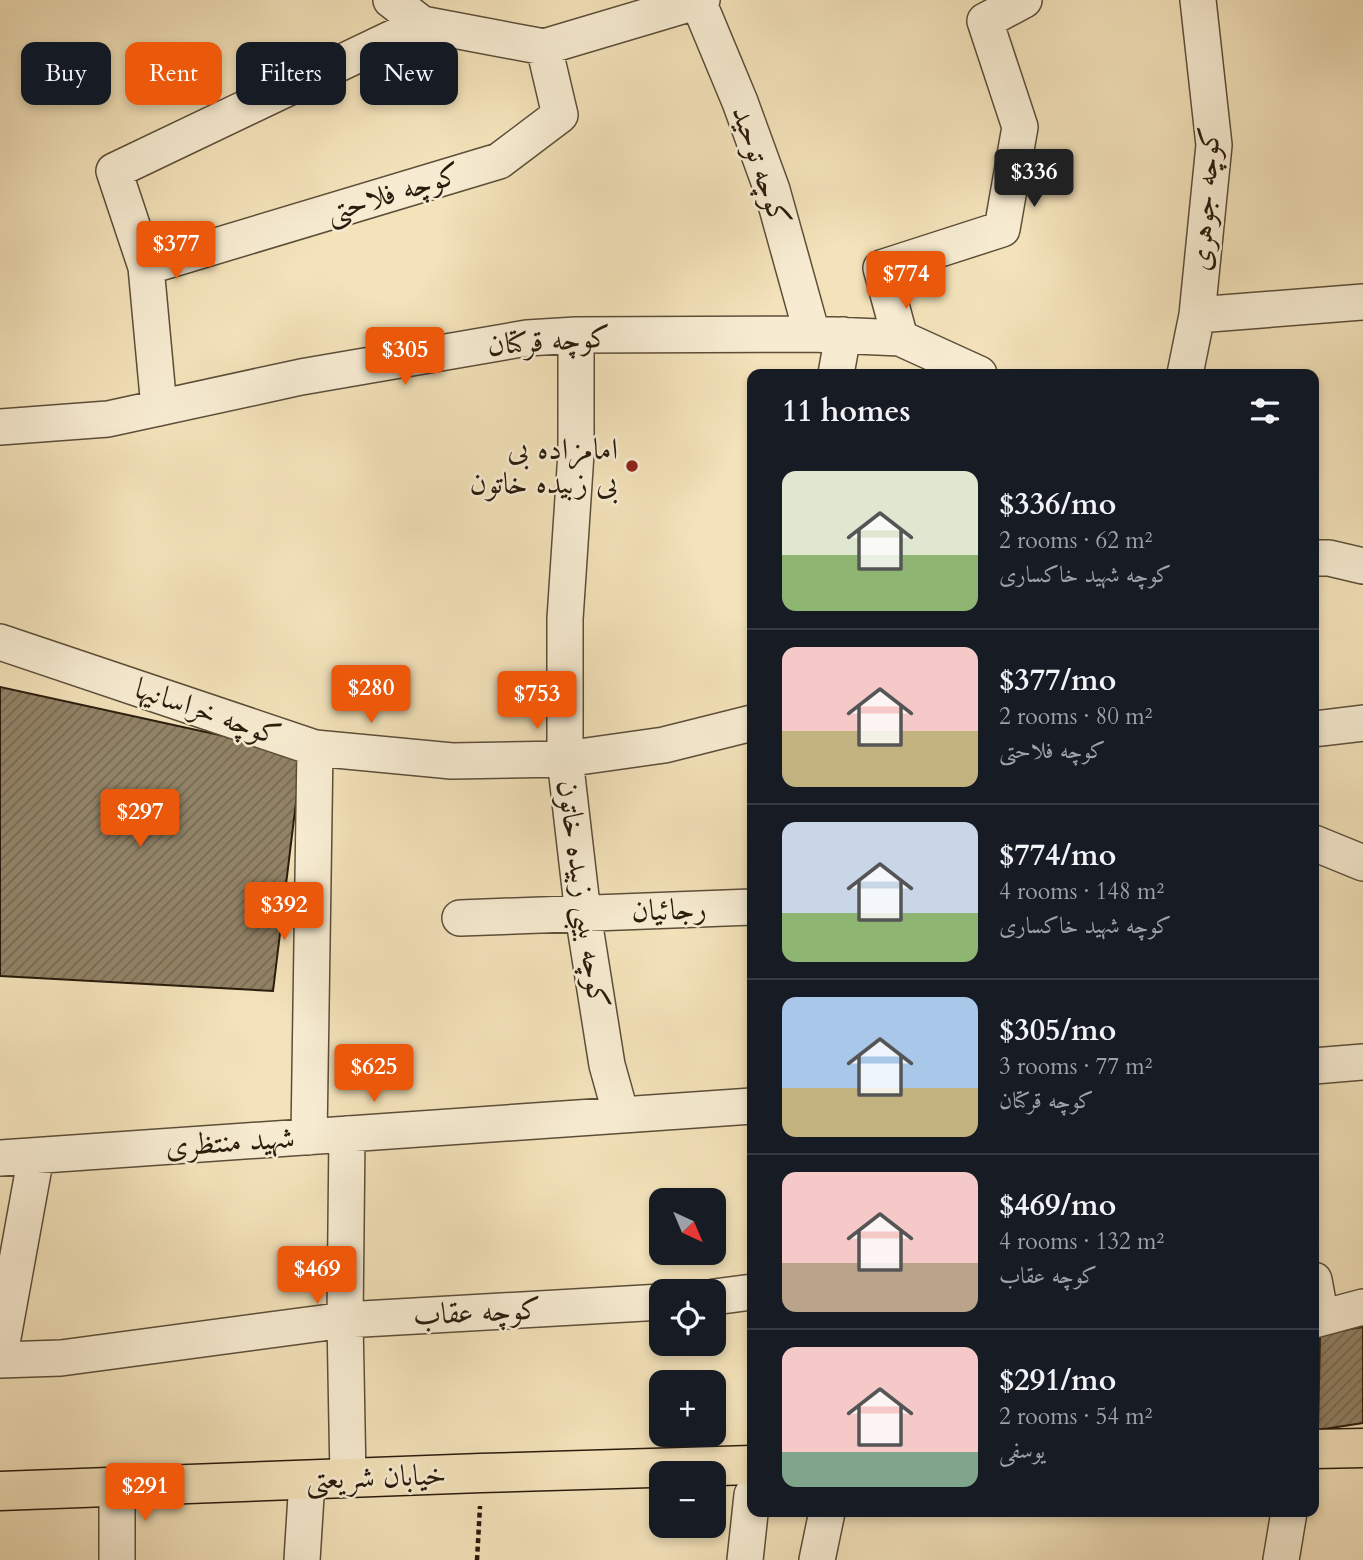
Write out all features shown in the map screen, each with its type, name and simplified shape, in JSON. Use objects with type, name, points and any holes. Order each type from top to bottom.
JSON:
[{"type":"main road","points":[[1319,1449],[1363,1448]]},
{"type":"main road","name":"خیابان شریعتی","points":[[0,1491],[747,1465]]},
{"type":"street","points":[[391,0],[422,24],[544,47],[633,9],[700,1]]},
{"type":"street","points":[[968,369],[900,338],[881,268],[1002,229],[1020,127],[985,21],[1024,0]]},
{"type":"street","name":"کوچه جوهری","points":[[1186,369],[1197,315],[1214,145],[1198,0]]},
{"type":"street","name":"کوچه توحید","points":[[700,1],[828,335]]},
{"type":"street","points":[[159,408],[146,267],[114,171],[422,24]]},
{"type":"street","name":"کوچه فلاحتی","points":[[146,267],[499,161],[560,115],[544,47]]},
{"type":"street","points":[[1197,315],[1363,302]]},
{"type":"street","name":"کوچه قرکتان","points":[[0,427],[108,419],[301,377],[527,338],[576,335],[828,335],[900,338]]},
{"type":"street","name":"کوچه بیبی زبیده خاتون","points":[[576,335],[576,453],[565,619],[565,759],[583,914],[607,1065],[621,1115]]},
{"type":"street","points":[[828,335],[835,369]]},
{"type":"street","points":[[1319,558],[1363,566]]},
{"type":"street","name":"کوچه خراسانیها","points":[[0,642],[315,748],[452,761],[565,759],[664,745],[747,724]]},
{"type":"street","points":[[1319,728],[1363,723]]},
{"type":"street","points":[[309,1137],[315,748]]},
{"type":"street","points":[[1319,845],[1363,863]]},
{"type":"street","name":"رجائیان","points":[[460,918],[747,906]]},
{"type":"street","points":[[1319,1066],[1363,1062]]},
{"type":"street","name":"شهید منتظری","points":[[0,1158],[747,1106]]},
{"type":"street","points":[[346,1134],[348,1478]]},
{"type":"street","points":[[0,1354],[4,1310],[36,1156]]},
{"type":"street","points":[[726,1295],[747,1293]]},
{"type":"street","name":"کوچه عقاب","points":[[0,1360],[61,1358],[345,1320],[649,1303]]},
{"type":"street","points":[[1319,1319],[1363,1307]]},
{"type":"street","points":[[302,1560],[307,1480]]},
{"type":"street","points":[[117,1487],[117,1560]]},
{"type":"street","points":[[746,1560],[750,1517]]},
{"type":"street","points":[[817,1560],[826,1517]]},
{"type":"street","points":[[1281,1560],[1288,1517]]},
{"type":"path","points":[[477,1560],[481,1474]]},
{"type":"building","points":[[0,687],[302,753],[273,991],[0,976]]},
{"type":"building","points":[[1363,1327],[1363,1423],[1319,1430],[1320,1334]]},
{"type":"place","name":"امامزاده بی بی زبیده خاتون","points":[[632,466]]}]
